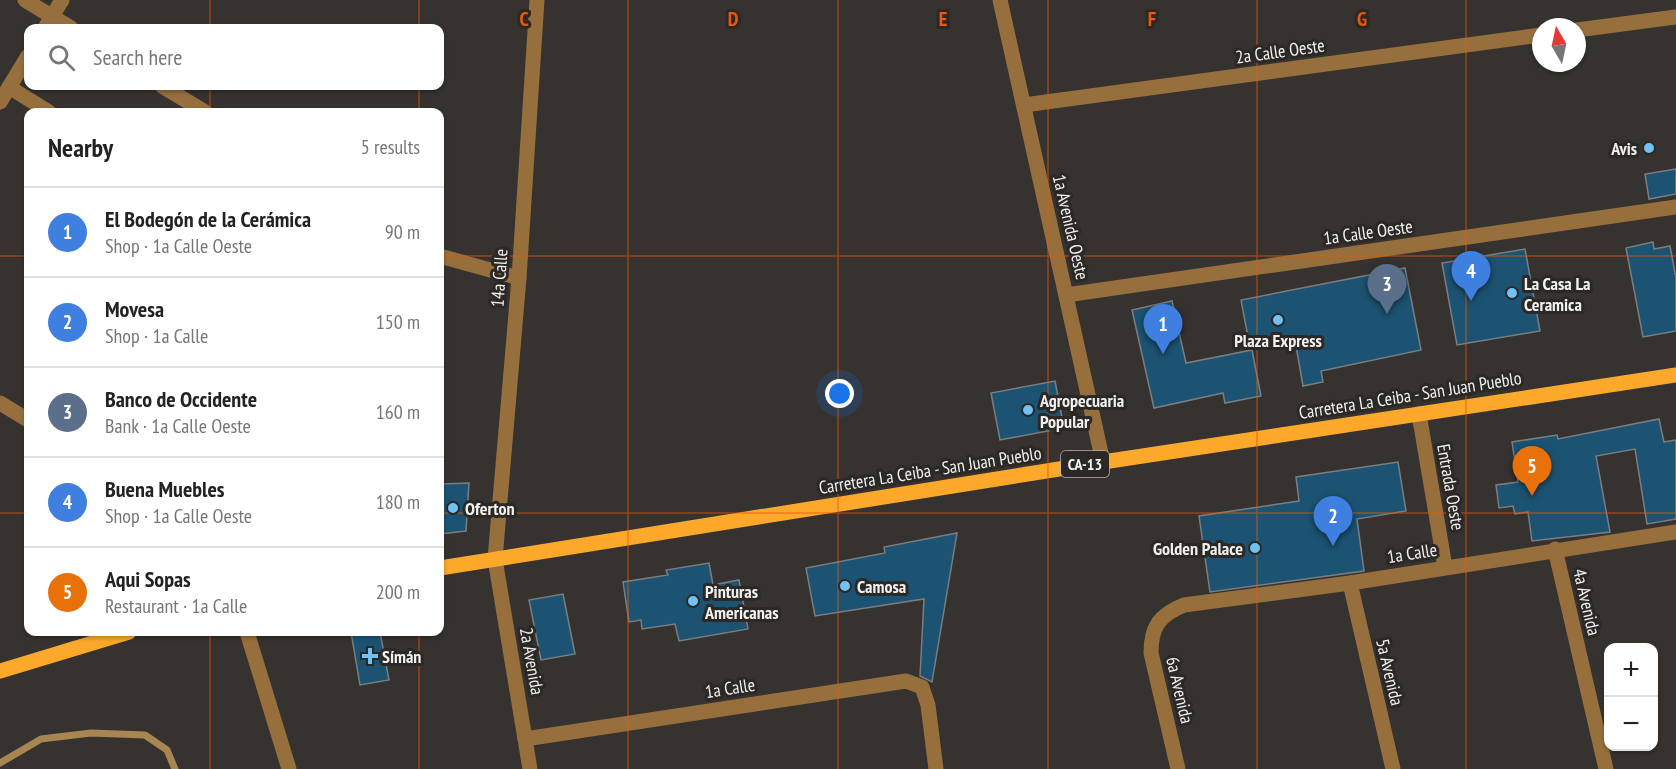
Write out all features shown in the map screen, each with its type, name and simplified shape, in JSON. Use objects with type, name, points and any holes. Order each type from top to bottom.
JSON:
[{"type":"main road","name":"Carretera La Ceiba - San Juan Pueblo","points":[[444,567],[1103,462],[1676,375]]},
{"type":"main road","points":[[0,671],[113,636]]},
{"type":"street","points":[[25,0],[49,23],[62,0]]},
{"type":"street","name":"14a Calle","points":[[495,560],[519,278],[537,0]]},
{"type":"street","name":"1a Avenida Oeste","points":[[1000,0],[1103,462]]},
{"type":"street","points":[[1586,29],[1676,17]]},
{"type":"street","name":"2a Calle Oeste","points":[[1024,105],[1532,36]]},
{"type":"street","points":[[0,102],[24,63]]},
{"type":"street","points":[[9,87],[43,108]]},
{"type":"street","points":[[169,90],[198,108]]},
{"type":"street","name":"1a Calle Oeste","points":[[1066,295],[1676,207]]},
{"type":"street","points":[[444,257],[519,278]]},
{"type":"street","points":[[0,403],[24,418]]},
{"type":"street","name":"Entrada Oeste","points":[[1419,414],[1445,567]]},
{"type":"street","name":"1a Calle","points":[[1158,621],[1168,611],[1184,605],[1350,583],[1555,549],[1676,532]]},
{"type":"street","name":"4a Avenida","points":[[1555,549],[1606,769]]},
{"type":"street","name":"2a Avenida","points":[[495,560],[530,769]]},
{"type":"street","name":"5a Avenida","points":[[1350,583],[1393,769]]},
{"type":"street","name":"6a Avenida","points":[[1158,621],[1151,635],[1151,653],[1178,769]]},
{"type":"street","points":[[248,636],[289,769]]},
{"type":"street","name":"1a Calle","points":[[525,739],[906,681],[922,687],[928,705],[936,769]]},
{"type":"building","points":[[1676,169],[1676,194],[1649,199],[1645,174]]},
{"type":"building","points":[[1653,242],[1654,249],[1670,246],[1676,278],[1676,331],[1643,337],[1626,248]]},
{"type":"building","points":[[1525,249],[1540,331],[1457,345],[1442,263]]},
{"type":"building","points":[[1405,268],[1421,350],[1321,371],[1323,382],[1303,386],[1295,340],[1250,348],[1241,300]]},
{"type":"building","points":[[1172,301],[1186,363],[1252,350],[1261,396],[1225,403],[1223,393],[1154,408],[1132,310]]},
{"type":"building","name":"Agropecuaria Popular","points":[[1055,381],[1064,428],[1000,440],[991,393]]},
{"type":"building","points":[[1659,419],[1664,442],[1676,440],[1676,519],[1647,524],[1635,449],[1596,456],[1610,532],[1532,541],[1528,512],[1515,514],[1513,506],[1499,508],[1496,485],[1518,482],[1512,442],[1557,435],[1558,439]]},
{"type":"building","points":[[1398,462],[1406,511],[1357,519],[1364,571],[1210,592],[1199,516],[1299,501],[1296,477]]},
{"type":"building","name":"Oferton","points":[[469,483],[466,531],[444,534],[444,484]]},
{"type":"building","points":[[957,533],[932,682],[920,676],[924,599],[815,616],[806,568],[885,553],[884,547]]},
{"type":"building","points":[[709,563],[713,585],[739,580],[748,629],[679,641],[675,624],[642,629],[641,620],[629,622],[623,582],[668,575],[666,570]]},
{"type":"building","points":[[563,594],[575,654],[541,660],[529,600]]},
{"type":"building","name":"Símán","points":[[352,636],[381,636],[389,680],[360,685]]},
{"type":"waterway","points":[[0,763],[41,739],[91,733],[145,735],[167,750],[175,769]]},
{"type":"place","name":"Avis","points":[[1649,148]]},
{"type":"place","name":"La Casa La Ceramica","points":[[1512,293]]},
{"type":"place","name":"Buena Muebles","points":[[1471,301]]},
{"type":"place","name":"Banco de Occidente","points":[[1387,314]]},
{"type":"place","name":"Plaza Express","points":[[1278,320]]},
{"type":"place","name":"El Bodegón de la Cerámica","points":[[1163,354]]},
{"type":"place","name":"Agropecuaria Popular","points":[[1028,410]]},
{"type":"place","name":"Aqui Sopas","points":[[1532,496]]},
{"type":"place","name":"Oferton","points":[[453,508]]},
{"type":"place","name":"Movesa","points":[[1333,546]]},
{"type":"place","name":"Golden Palace","points":[[1255,548]]},
{"type":"place","name":"Camosa","points":[[845,586]]},
{"type":"place","name":"Pinturas Americanas","points":[[693,601]]},
{"type":"place","name":"Símán","points":[[370,656]]}]
